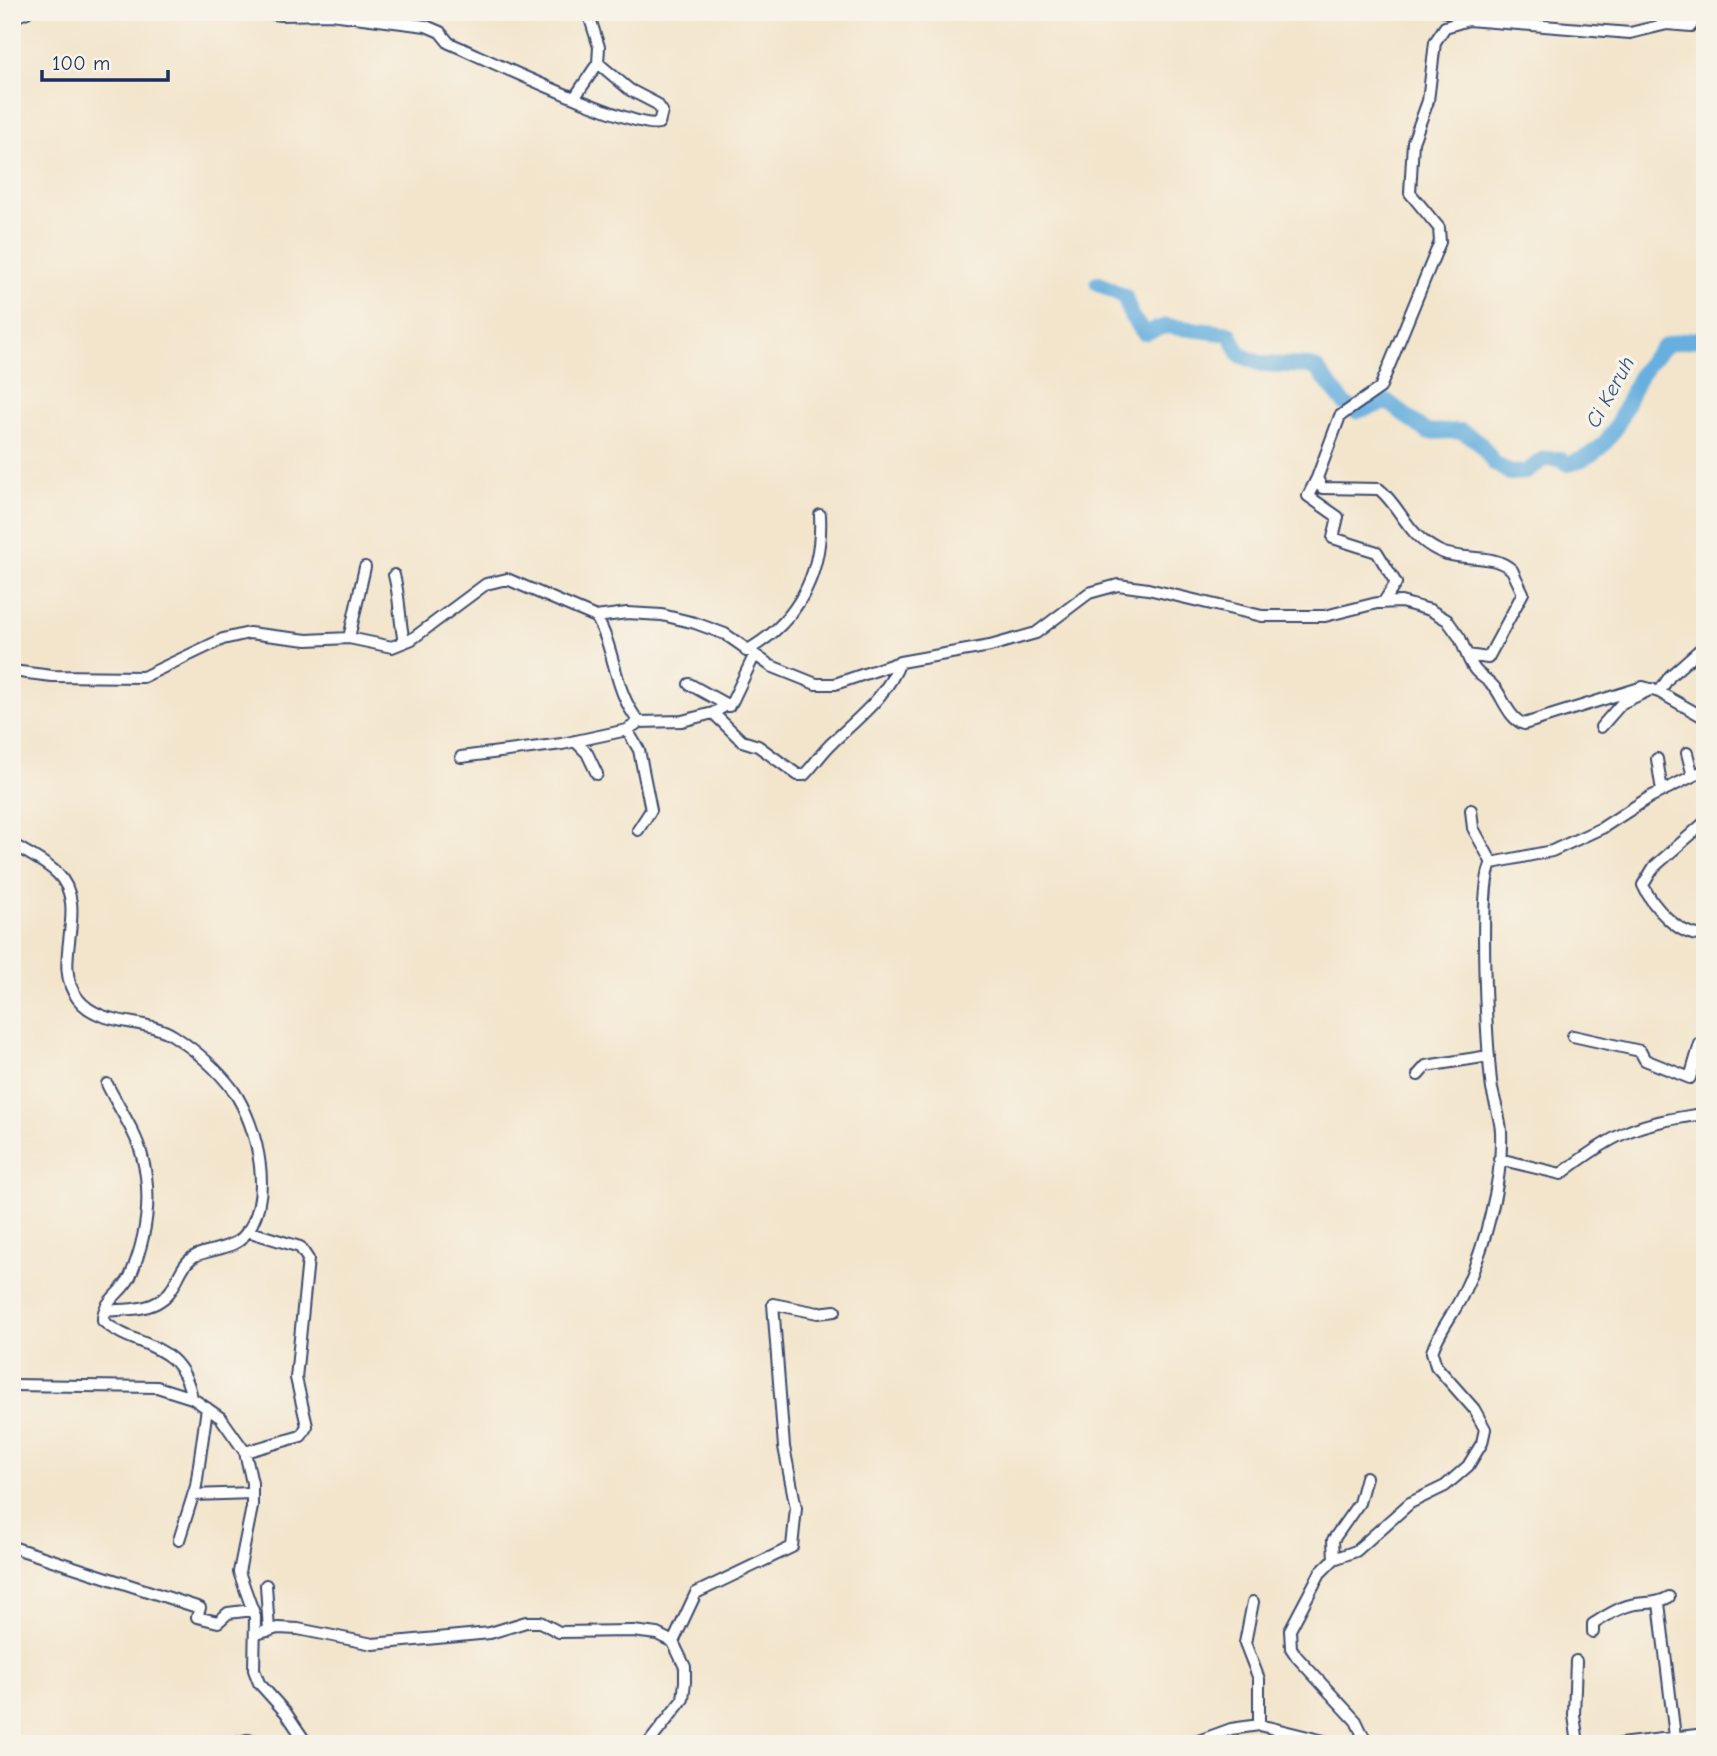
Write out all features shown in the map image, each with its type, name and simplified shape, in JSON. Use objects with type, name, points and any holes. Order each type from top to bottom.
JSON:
[{"type":"street","points":[[12,18],[27,12]]},
{"type":"street","points":[[264,12],[279,15],[331,14],[426,26],[440,32],[449,43],[634,122],[653,125],[659,123],[662,111],[657,104],[630,90],[598,63]]},
{"type":"street","points":[[575,97],[598,63],[599,47],[588,12]]},
{"type":"street","points":[[1446,12],[1468,20],[1630,33],[1667,24],[1691,26],[1698,12]]},
{"type":"street","points":[[1383,603],[1396,583],[1377,552],[1333,538],[1337,515],[1308,496],[1340,416],[1380,388],[1440,242],[1439,229],[1410,193],[1413,142],[1427,101],[1434,41],[1445,27],[1468,20]]},
{"type":"street","points":[[1317,478],[1322,488],[1379,489],[1407,526],[1441,553],[1489,560],[1512,570],[1523,593],[1493,653],[1488,658],[1467,655]]},
{"type":"street","points":[[461,757],[575,741],[627,730],[639,722],[682,721],[729,706],[750,654],[769,638],[807,589],[818,557],[820,515]]},
{"type":"street","points":[[349,638],[365,567]]},
{"type":"street","points":[[394,575],[400,596],[398,612],[404,642]]},
{"type":"street","points":[[12,671],[52,676],[143,677],[223,639],[249,633],[307,640],[349,638],[392,647],[404,642],[495,581],[507,579],[596,617],[627,613],[676,617],[725,634],[750,654],[794,676],[822,685],[835,684],[900,662],[990,646],[1036,633],[1089,593],[1118,585],[1148,589],[1262,616],[1325,616],[1383,603],[1401,602],[1430,610],[1447,620],[1460,638],[1477,675],[1494,686],[1515,719],[1524,724],[1557,716],[1634,688],[1656,690],[1705,718]]},
{"type":"street","points":[[596,617],[606,632],[617,681],[639,722]]},
{"type":"street","points":[[1601,727],[1622,703],[1656,690],[1705,645]]},
{"type":"street","points":[[713,713],[742,741],[758,746],[798,775],[804,775],[828,747],[874,705],[894,679],[900,662]]},
{"type":"street","points":[[689,684],[729,706]]},
{"type":"street","points":[[627,730],[639,750],[651,810],[638,830]]},
{"type":"street","points":[[575,741],[587,754],[597,774]]},
{"type":"street","points":[[1687,753],[1693,776]]},
{"type":"street","points":[[1657,759],[1662,792]]},
{"type":"street","points":[[1492,863],[1552,851],[1602,828],[1705,770]]},
{"type":"street","points":[[1471,810],[1473,828],[1492,863]]},
{"type":"street","points":[[1702,935],[1692,936],[1682,930],[1653,902],[1643,886],[1654,867],[1705,822]]},
{"type":"street","points":[[12,844],[57,873],[68,888],[72,904],[69,985],[78,1000],[92,1012],[151,1026],[174,1036],[219,1074],[239,1101],[263,1180],[261,1199],[247,1231],[239,1241],[189,1259],[170,1292],[154,1305],[105,1311]]},
{"type":"street","points":[[1367,1744],[1356,1721],[1297,1657],[1289,1638],[1304,1600],[1320,1573],[1334,1559],[1356,1551],[1410,1503],[1445,1486],[1468,1466],[1482,1443],[1485,1429],[1475,1409],[1436,1366],[1432,1352],[1463,1295],[1482,1248],[1500,1160],[1501,1129],[1489,1056],[1487,984],[1482,943],[1487,896],[1485,878],[1492,863]]},
{"type":"street","points":[[1573,1036],[1640,1051],[1644,1060],[1690,1078],[1700,1044],[1705,1040]]},
{"type":"street","points":[[1418,1075],[1426,1066],[1489,1056]]},
{"type":"street","points":[[107,1084],[142,1155],[148,1204],[145,1236],[128,1280],[105,1311],[103,1321],[161,1349],[182,1372],[192,1398]]},
{"type":"street","points":[[1500,1160],[1561,1174],[1619,1134],[1661,1119],[1705,1114]]},
{"type":"street","points":[[245,1452],[301,1436],[307,1426],[296,1378],[308,1259],[300,1247],[247,1231]]},
{"type":"street","points":[[673,1642],[696,1593],[792,1547],[796,1508],[784,1447],[773,1304],[818,1313],[835,1311]]},
{"type":"street","points":[[12,1385],[144,1386],[192,1398],[221,1418],[245,1452],[252,1493],[239,1572],[253,1610],[256,1634],[253,1659],[259,1683],[286,1713],[307,1744]]},
{"type":"street","points":[[179,1540],[193,1495],[207,1408]]},
{"type":"street","points":[[1334,1559],[1333,1540],[1359,1503],[1366,1477]]},
{"type":"street","points":[[193,1495],[252,1493]]},
{"type":"street","points":[[12,1547],[200,1608],[197,1617],[206,1621],[218,1622],[228,1613],[253,1610]]},
{"type":"street","points":[[265,1585],[268,1631]]},
{"type":"street","points":[[1593,1632],[1593,1623],[1618,1610],[1635,1604],[1664,1600],[1675,1738]]},
{"type":"street","points":[[1253,1602],[1245,1643],[1258,1679],[1259,1725]]},
{"type":"street","points":[[256,1634],[298,1629],[373,1644],[490,1633],[526,1622],[540,1622],[559,1632],[633,1630],[657,1634],[673,1642],[685,1667],[683,1699],[649,1744]]},
{"type":"street","points":[[1576,1661],[1574,1716],[1578,1744]]},
{"type":"street","points":[[1190,1744],[1231,1729],[1259,1725],[1336,1744]]},
{"type":"street","points":[[1620,1744],[1705,1734]]},
{"type":"street","points":[[232,1744],[247,1740],[278,1744]]},
{"type":"waterway","name":"Ci Keruh","points":[[1098,283],[1125,297],[1131,316],[1144,333],[1166,326],[1230,334],[1240,355],[1262,364],[1310,366],[1317,369],[1345,404],[1356,411],[1388,402],[1427,432],[1461,431],[1479,442],[1494,463],[1510,473],[1526,472],[1544,459],[1560,459],[1568,464],[1588,456],[1602,446],[1613,433],[1634,386],[1661,350],[1676,342],[1705,338]]}]
